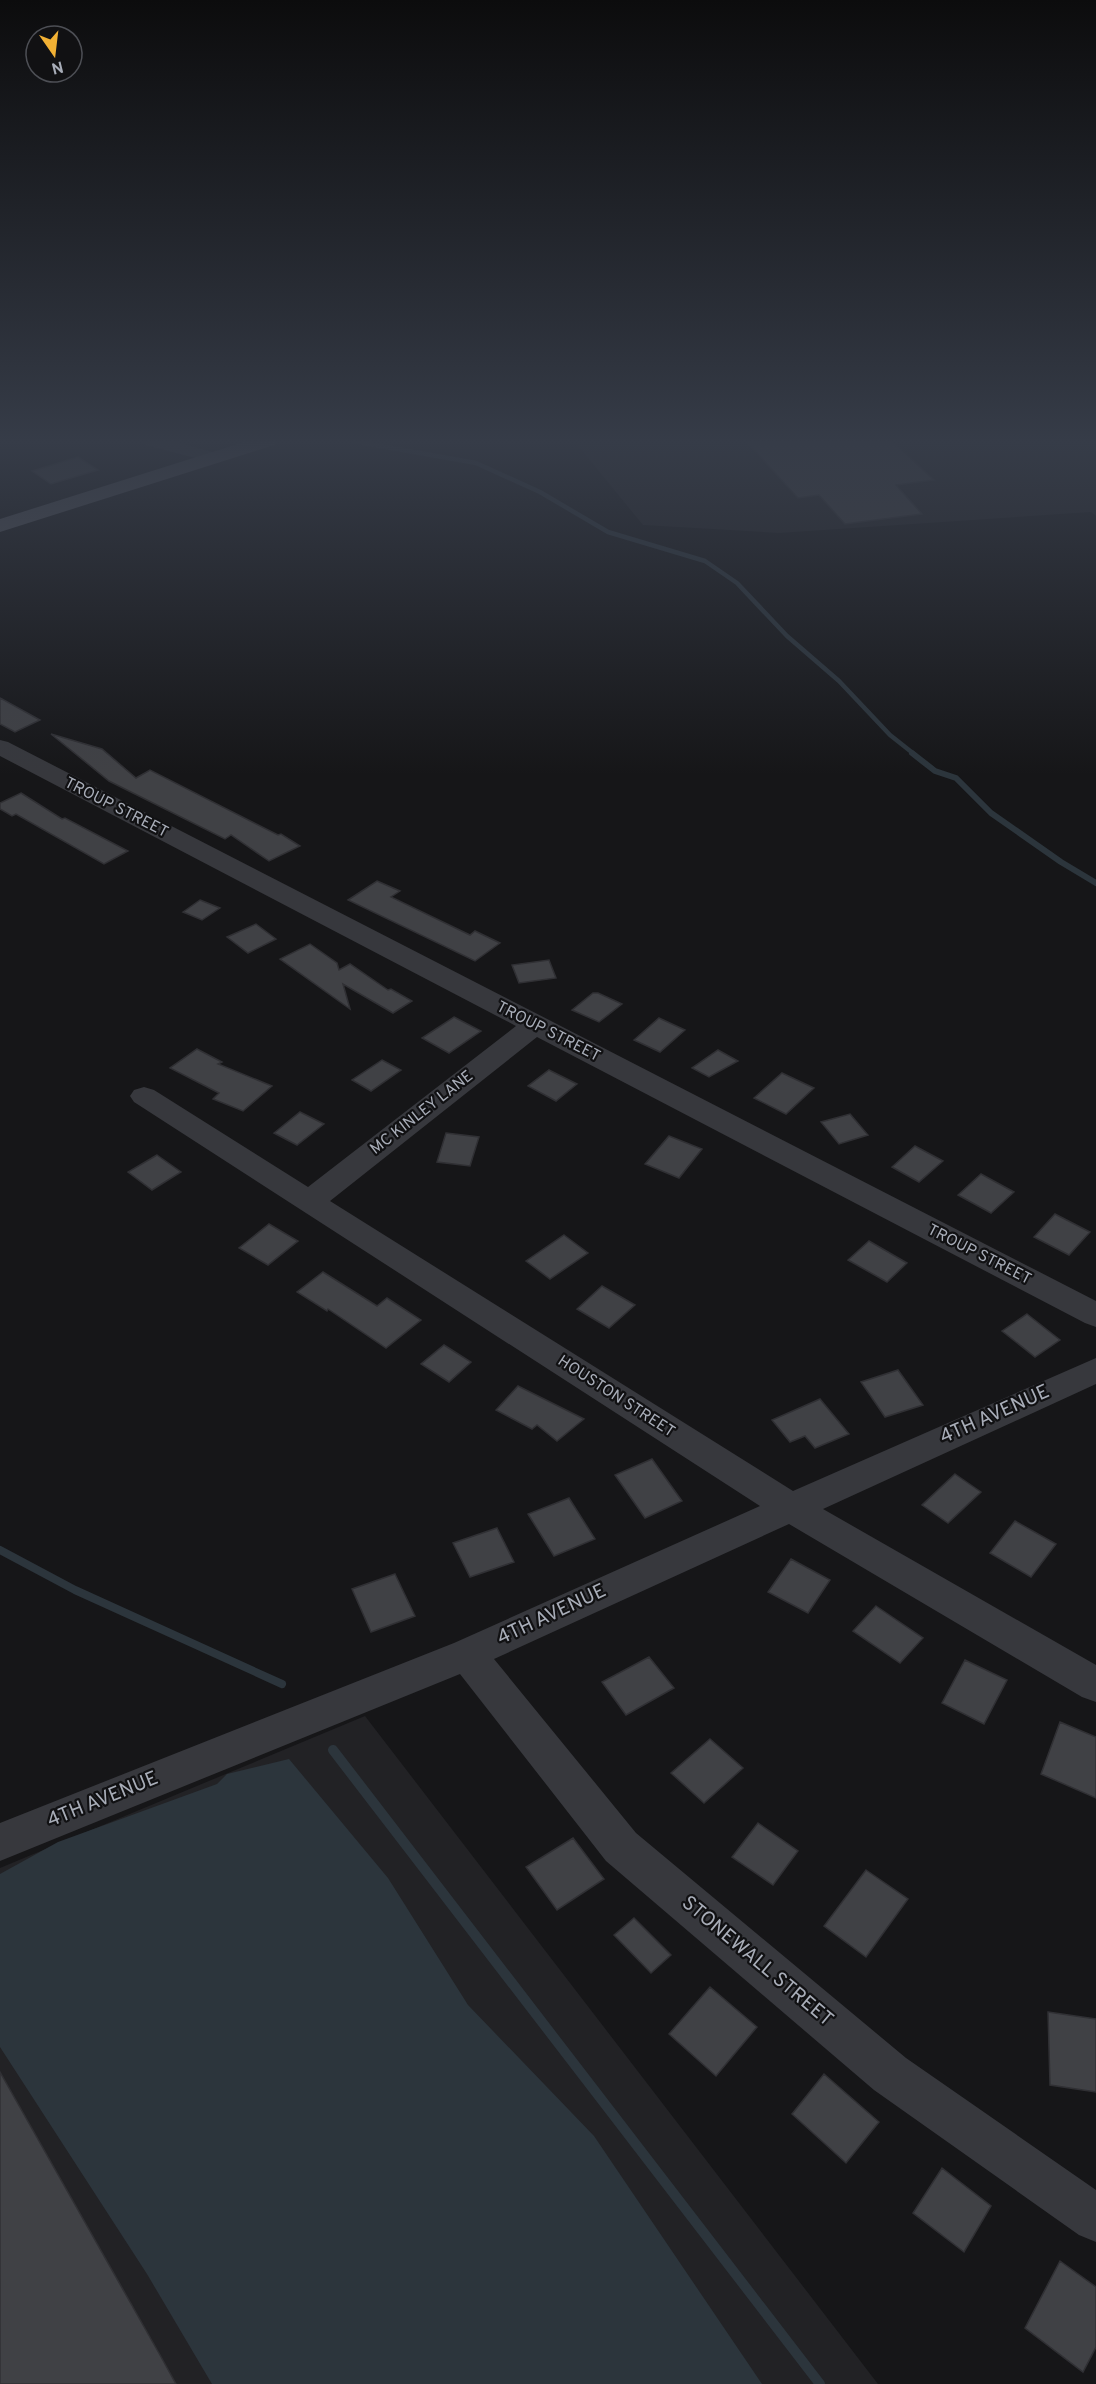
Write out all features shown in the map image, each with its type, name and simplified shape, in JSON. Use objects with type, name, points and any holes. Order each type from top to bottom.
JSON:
[{"type":"street","name":"TROUP STREET","points":[[0,747],[1096,1315]]},
{"type":"street","name":"MC KINLEY LANE","points":[[310,1202],[534,1025]]},
{"type":"street","name":"HOUSTON STREET","points":[[144,1095],[789,1507],[1096,1685]]},
{"type":"street","name":"4TH AVENUE","points":[[0,1842],[467,1654],[1096,1370]]},
{"type":"street","name":"STONEWALL STREET","points":[[467,1654],[621,1847],[890,2074],[1096,2218]]},
{"type":"shaded area","points":[[365,1716],[878,2384],[0,2384],[0,1868]]},
{"type":"shaded area","points":[[289,1759],[388,1878],[468,2005],[594,2136],[762,2384],[212,2384],[147,2274],[0,2047],[0,1874],[58,1842],[217,1784],[227,1774]]},
{"type":"building","points":[[0,698],[40,720],[15,732],[0,724]]},
{"type":"building","points":[[51,734],[102,749],[136,778],[150,770],[278,835],[281,834],[300,846],[269,861],[231,835],[225,839],[109,781]]},
{"type":"building","points":[[21,793],[62,819],[65,818],[128,851],[104,864],[16,814],[12,816],[0,809],[0,803]]},
{"type":"building","points":[[377,881],[400,891],[391,897],[470,935],[475,931],[500,943],[475,961],[348,900]]},
{"type":"building","points":[[200,900],[220,908],[202,920],[183,912]]},
{"type":"building","points":[[256,924],[276,939],[248,953],[227,937]]},
{"type":"building","points":[[310,944],[337,963],[339,970],[350,964],[388,990],[391,989],[412,1001],[393,1013],[343,984],[350,1009],[280,959]]},
{"type":"building","points":[[549,960],[556,978],[519,983],[512,965]]},
{"type":"building","points":[[593,993],[622,1004],[599,1022],[572,1010]]},
{"type":"building","points":[[454,1017],[481,1031],[449,1053],[422,1038]]},
{"type":"building","points":[[659,1018],[685,1030],[660,1052],[634,1040]]},
{"type":"building","points":[[197,1049],[222,1062],[218,1064],[272,1086],[243,1111],[213,1099],[219,1093],[170,1068]]},
{"type":"building","points":[[718,1050],[738,1061],[709,1077],[692,1068]]},
{"type":"building","points":[[382,1060],[401,1070],[371,1091],[352,1080]]},
{"type":"building","points":[[549,1070],[577,1084],[556,1101],[528,1086]]},
{"type":"building","points":[[782,1073],[814,1088],[786,1114],[754,1098]]},
{"type":"building","points":[[300,1112],[324,1124],[297,1145],[274,1133]]},
{"type":"building","points":[[850,1114],[868,1135],[839,1144],[821,1122]]},
{"type":"building","points":[[446,1133],[479,1137],[470,1166],[437,1162]]},
{"type":"building","points":[[669,1136],[702,1149],[679,1178],[645,1164]]},
{"type":"building","points":[[915,1146],[943,1161],[919,1182],[892,1167]]},
{"type":"building","points":[[157,1155],[181,1172],[152,1190],[128,1172]]},
{"type":"building","points":[[981,1174],[1014,1192],[991,1213],[958,1195]]},
{"type":"building","points":[[1055,1214],[1090,1232],[1069,1255],[1034,1237]]},
{"type":"building","points":[[269,1224],[298,1241],[268,1265],[239,1248]]},
{"type":"building","points":[[564,1235],[588,1253],[550,1279],[526,1261]]},
{"type":"building","points":[[869,1241],[907,1263],[887,1282],[848,1260]]},
{"type":"building","points":[[323,1272],[377,1306],[387,1298],[421,1320],[386,1348],[328,1309],[327,1311],[297,1292]]},
{"type":"building","points":[[602,1286],[635,1305],[609,1328],[577,1309]]},
{"type":"building","points":[[1027,1314],[1060,1340],[1035,1357],[1002,1331]]},
{"type":"building","points":[[444,1345],[471,1362],[449,1382],[421,1364]]},
{"type":"building","points":[[898,1370],[923,1405],[885,1417],[861,1382]]},
{"type":"building","points":[[518,1386],[584,1419],[557,1441],[537,1425],[532,1429],[496,1410]]},
{"type":"building","points":[[820,1399],[849,1434],[815,1448],[805,1436],[790,1442],[772,1420]]},
{"type":"building","points":[[652,1459],[682,1501],[645,1518],[615,1475]]},
{"type":"building","points":[[955,1474],[981,1492],[948,1523],[922,1505]]},
{"type":"building","points":[[569,1498],[595,1539],[554,1556],[528,1514]]},
{"type":"building","points":[[1015,1521],[1056,1544],[1031,1577],[990,1553]]},
{"type":"building","points":[[497,1528],[514,1562],[470,1577],[453,1543]]},
{"type":"building","points":[[791,1559],[830,1580],[808,1613],[768,1592]]},
{"type":"building","points":[[395,1574],[415,1616],[371,1632],[352,1589]]},
{"type":"building","points":[[876,1606],[923,1638],[900,1663],[853,1631]]},
{"type":"building","points":[[649,1657],[674,1688],[626,1715],[602,1682]]},
{"type":"building","points":[[965,1660],[1007,1680],[984,1724],[942,1703]]},
{"type":"building","points":[[1060,1722],[1096,1737],[1096,1798],[1041,1774]]},
{"type":"building","points":[[710,1739],[743,1768],[704,1803],[671,1773]]},
{"type":"building","points":[[758,1823],[798,1851],[773,1885],[732,1857]]},
{"type":"building","points":[[573,1838],[604,1879],[557,1910],[526,1867]]},
{"type":"building","points":[[866,1870],[908,1899],[866,1957],[824,1926]]},
{"type":"building","points":[[634,1918],[671,1955],[651,1973],[614,1935]]},
{"type":"building","points":[[710,1987],[757,2027],[716,2076],[669,2034]]},
{"type":"building","points":[[1048,2012],[1096,2019],[1096,2092],[1050,2085]]},
{"type":"building","points":[[0,2072],[160,2355],[176,2384],[0,2384]]},
{"type":"building","points":[[824,2074],[879,2122],[846,2163],[792,2114]]},
{"type":"building","points":[[942,2168],[991,2206],[964,2252],[913,2213]]},
{"type":"building","points":[[1060,2261],[1096,2287],[1096,2347],[1083,2372],[1025,2328]]},
{"type":"waterway","points":[[676,552],[705,561],[737,583],[787,636],[839,681],[890,735],[914,754]]},
{"type":"waterway","points":[[912,753],[935,771],[956,778],[991,813],[1061,862],[1096,883]]},
{"type":"waterway","points":[[0,1550],[75,1590],[282,1684]]},
{"type":"waterway","points":[[333,1750],[820,2384]]}]
